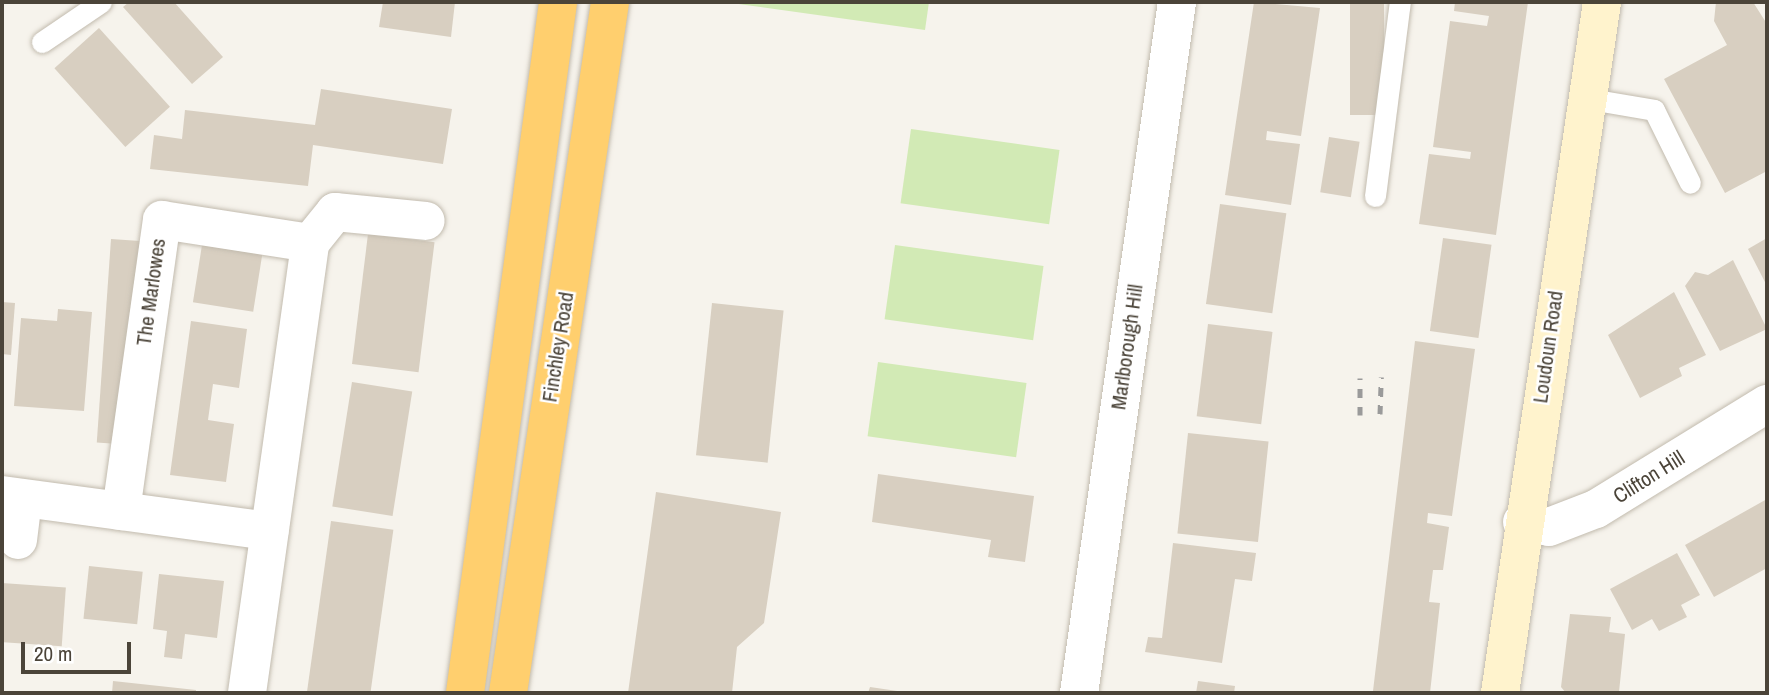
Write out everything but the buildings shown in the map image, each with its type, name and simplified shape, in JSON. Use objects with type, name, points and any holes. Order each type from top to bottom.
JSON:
[{"type":"highway","points":[[465,693],[558,2]]},
{"type":"highway","name":"Finchley Road","points":[[508,693],[610,2]]},
{"type":"street","name":"Marlborough Hill","points":[[1079,693],[1177,2]]},
{"type":"street","name":"Loudoun Road","points":[[1500,693],[1522,522],[1584,98],[1602,2]]},
{"type":"street","points":[[247,693],[310,243],[335,212],[426,220]]},
{"type":"street","name":"The Marlowes","points":[[121,512],[162,220],[310,243]]},
{"type":"street","name":"Clifton Hill","points":[[1522,522],[1549,527],[1596,509],[1767,404]]},
{"type":"street","points":[[18,540],[12,497],[270,531]]},
{"type":"lane","points":[[42,42],[102,2]]},
{"type":"lane","points":[[1375,196],[1400,2]]},
{"type":"lane","points":[[1584,98],[1654,110],[1690,183]]},
{"type":"green space","points":[[724,2],[929,2],[925,30]]},
{"type":"green space","points":[[911,129],[1060,150],[1049,224],[901,203]]},
{"type":"green space","points":[[895,245],[1044,266],[1033,340],[885,319]]},
{"type":"green space","points":[[878,362],[1027,383],[1016,457],[868,436]]},
{"type":"railway","points":[[1380,414],[1381,377]]},
{"type":"railway","points":[[1360,378],[1360,415]]}]
